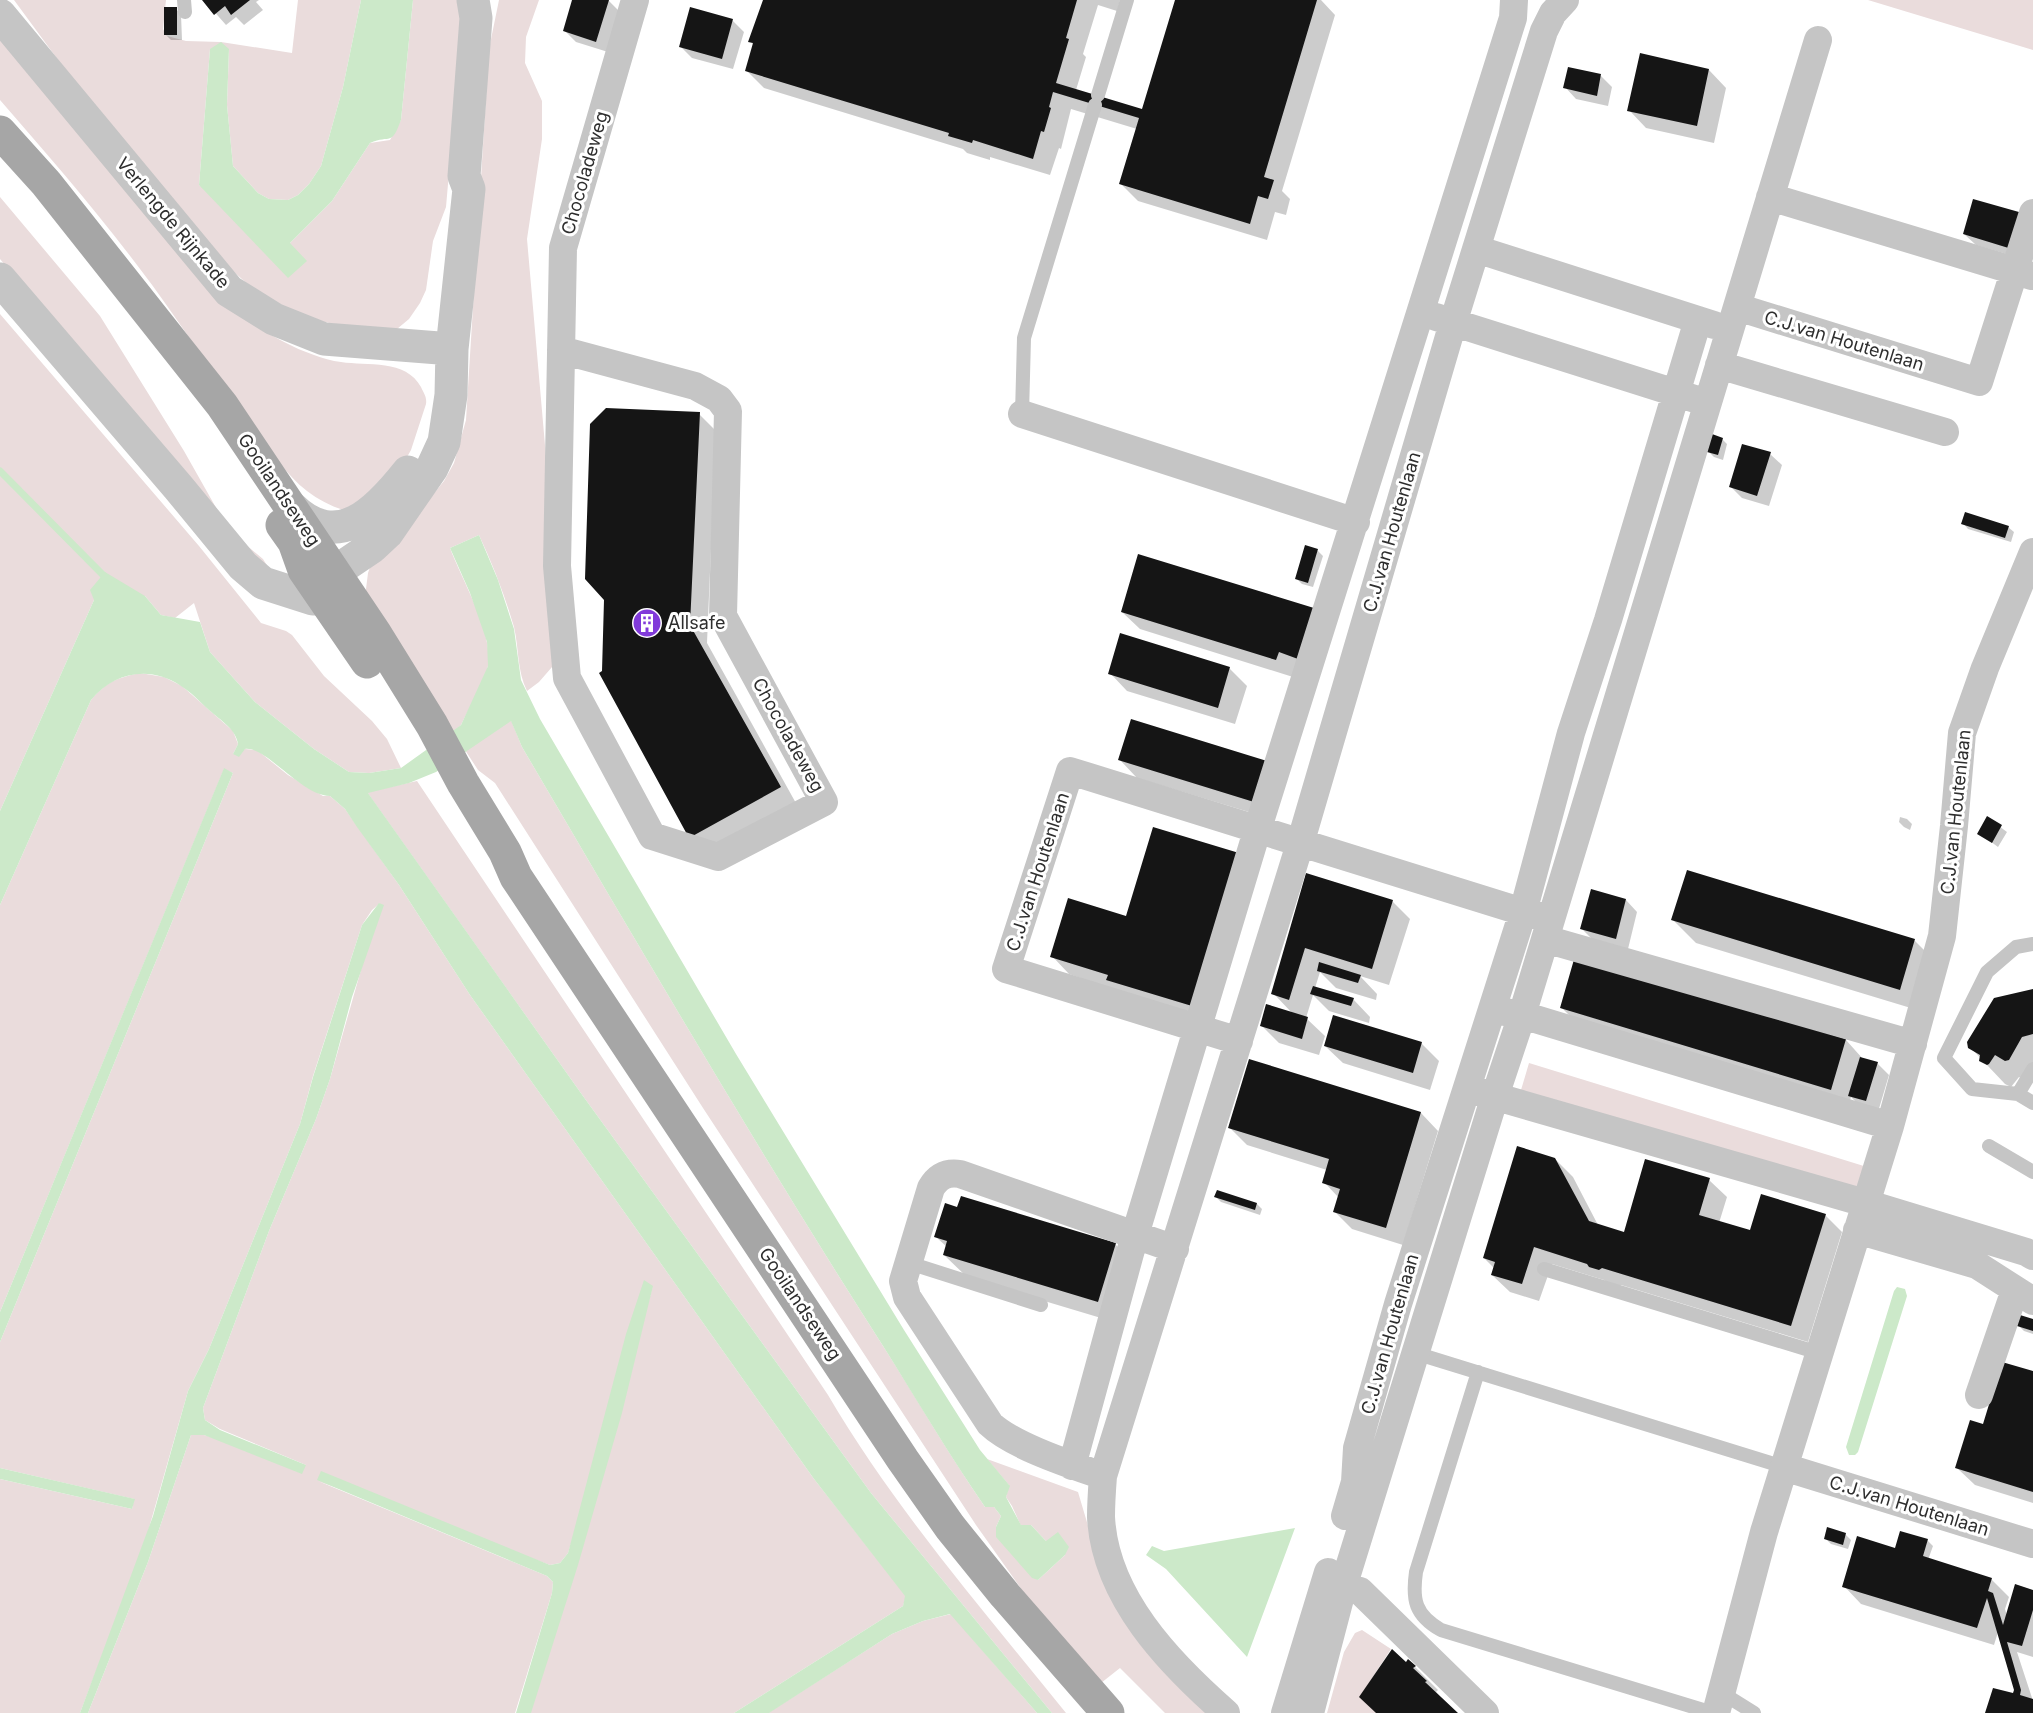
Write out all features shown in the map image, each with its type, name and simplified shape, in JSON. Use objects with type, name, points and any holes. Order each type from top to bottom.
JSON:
[{"type":"main road","name":"Gooilandseweg","points":[[0,132],[46,183],[222,405],[291,507],[330,585],[424,731],[495,857],[516,877],[903,1460],[950,1527],[1005,1595],[1108,1713]]},
{"type":"main road","name":"Gooilandseweg","points":[[0,159],[80,254],[186,389],[294,542]]},
{"type":"street","name":"Chocoladeweg","points":[[561,350],[695,386],[719,399],[728,411],[723,616],[824,802],[718,857],[652,836],[567,678],[557,566],[561,350],[563,248],[635,0]]},
{"type":"street","name":"C.J.van Houtenlaan","points":[[1072,1466],[1135,1235],[1257,831],[1513,18],[1514,0]]},
{"type":"street","name":"C.J.van Houtenlaan","points":[[1226,1713],[1172,1662],[1134,1614],[1108,1557],[1101,1518],[1103,1476],[1300,844],[1476,249],[1544,32],[1553,13],[1565,0]]},
{"type":"street","points":[[291,507],[302,518],[316,525],[332,527],[367,516],[384,501],[408,472],[422,445],[432,413],[444,348],[469,189],[464,176],[478,6]]},
{"type":"street","name":"Verlengde Rijnkade","points":[[0,15],[229,291],[274,319],[324,339],[444,348]]},
{"type":"street","name":"C.J.van Houtenlaan","points":[[1285,1713],[1334,1584],[1415,1353],[1549,928],[1818,40]]},
{"type":"street","points":[[1770,197],[2024,274]]},
{"type":"street","name":"C.J.van Houtenlaan","points":[[1476,249],[1698,320],[1733,318],[1979,382],[2024,274],[2033,213]]},
{"type":"street","points":[[0,279],[156,460],[243,566],[263,584],[313,599],[387,533],[432,468],[444,442],[451,395],[444,348]]},
{"type":"street","points":[[1419,311],[1708,403]]},
{"type":"street","name":"C.J.van Houtenlaan","points":[[1310,1713],[1355,1482],[1357,1448],[1366,1414],[1401,1292],[1522,912],[1571,733],[1608,620],[1698,320]]},
{"type":"street","points":[[1719,365],[1945,432]]},
{"type":"street","name":"C.J.van Houtenlaan","points":[[1022,414],[1356,522]]},
{"type":"street","points":[[294,542],[319,566],[330,585]]},
{"type":"street","name":"C.J.van Houtenlaan","points":[[1717,1706],[1764,1532],[1890,1126],[1942,936],[1962,733],[1985,668],[2033,552]]},
{"type":"street","points":[[1608,620],[1639,629]]},
{"type":"street","points":[[1571,733],[1605,743]]},
{"type":"street","name":"C.J.van Houtenlaan","points":[[1239,1041],[1006,969],[1070,771],[1522,912],[1549,928],[1913,1044]]},
{"type":"street","points":[[1544,830],[1575,840]]},
{"type":"street","points":[[1491,1010],[1522,1015],[1890,1126]]},
{"type":"street","points":[[1466,1088],[1865,1203],[2026,1252],[2033,1257]]},
{"type":"street","points":[[1103,1476],[1072,1466],[998,1433],[907,1297],[903,1281],[931,1188],[940,1177],[953,1173],[1175,1249]]},
{"type":"street","points":[[1857,1230],[1977,1265],[2024,1295],[1979,1395]]},
{"type":"street","name":"C.J.van Houtenlaan","points":[[1784,1467],[2033,1544]]},
{"type":"street","points":[[1334,1584],[1360,1592],[1485,1713]]},
{"type":"lane","points":[[1022,414],[1024,338],[1127,0]]},
{"type":"lane","points":[[2033,944],[2016,947],[1987,972],[1944,1058],[1972,1089],[2018,1094],[2033,1103]]},
{"type":"lane","points":[[2018,1094],[2033,1070]]},
{"type":"lane","points":[[1989,1146],[2033,1173]]},
{"type":"lane","points":[[909,1263],[1041,1305]]},
{"type":"lane","points":[[1544,1269],[1819,1353]]},
{"type":"lane","points":[[1415,1353],[1784,1467]]},
{"type":"lane","points":[[1478,1372],[1416,1572],[1414,1591],[1416,1604],[1422,1615],[1430,1624],[1441,1630],[1717,1706],[1754,1713]]},
{"type":"shaded area","points":[[14,0],[166,0],[163,29],[167,36],[186,41],[221,42],[292,53],[298,0],[361,0],[343,87],[321,166],[309,184],[298,195],[288,200],[269,199],[258,193],[233,166],[227,105],[229,49],[210,49],[199,185],[290,243],[332,201],[370,143],[390,140],[401,120],[413,0],[464,0],[446,207],[433,241],[426,290],[409,319],[397,329],[375,333],[311,319],[252,288],[225,264],[61,64]]},
{"type":"shaded area","points":[[361,0],[413,0],[401,120],[392,137],[370,143],[332,201],[290,243],[307,261],[288,278],[199,185],[210,49],[221,42],[229,49],[227,105],[233,166],[258,193],[269,199],[288,200],[298,195],[309,184],[321,166],[343,87]]},
{"type":"shaded area","points":[[499,0],[539,0],[526,37],[525,63],[542,101],[542,139],[527,239],[560,617],[559,659],[539,682],[527,691],[521,676],[514,627],[479,535],[450,548],[482,623],[489,653],[488,666],[480,689],[461,725],[453,732],[365,597],[368,573],[375,553],[427,502],[444,481],[454,463],[466,420],[489,49]]},
{"type":"shaded area","points":[[1868,0],[2033,0],[2033,50]]},
{"type":"shaded area","points":[[0,35],[244,318],[269,334],[305,352],[338,362],[396,368],[414,378],[421,387],[426,404],[411,450],[398,473],[347,511],[316,497],[292,477],[238,408],[167,305],[121,244],[0,100]]},
{"type":"shaded area","points":[[0,197],[100,316],[184,451],[223,520],[239,539],[263,559],[271,572],[257,566],[0,259]]},
{"type":"shaded area","points":[[0,314],[199,546],[261,623],[292,635],[324,676],[372,721],[387,739],[401,768],[369,773],[349,772],[314,749],[255,702],[210,652],[194,603],[175,618],[161,615],[145,596],[94,600],[0,811]]},
{"type":"shaded area","points":[[479,535],[498,580],[514,629],[521,680],[540,719],[736,1054],[904,1330],[980,1450],[1010,1486],[1006,1497],[1021,1525],[1031,1525],[1046,1541],[1058,1532],[1069,1547],[1065,1555],[1038,1580],[1032,1578],[996,1537],[996,1527],[1001,1516],[994,1507],[985,1507],[790,1198],[522,747],[511,721],[436,772],[409,783],[368,793],[583,1096],[871,1493],[1052,1713],[1037,1713],[950,1614],[923,1621],[892,1634],[769,1713],[734,1713],[903,1606],[905,1596],[814,1479],[470,995],[399,885],[345,809],[330,796],[319,794],[308,788],[254,750],[245,749],[239,757],[233,754],[238,744],[231,729],[192,694],[169,679],[145,674],[121,678],[100,690],[91,700],[0,905],[0,811],[94,600],[90,590],[105,572],[145,596],[161,615],[200,622],[210,652],[255,702],[314,749],[349,772],[369,773],[401,768],[461,725],[488,666],[487,642],[470,593],[450,548]]},
{"type":"shaded area","points":[[140,673],[164,677],[182,686],[233,731],[238,744],[233,754],[245,749],[257,750],[288,775],[323,796],[330,796],[345,809],[399,885],[470,995],[814,1479],[906,1596],[903,1606],[734,1713],[530,1713],[653,1286],[568,1553],[560,1563],[550,1565],[318,1481],[547,1576],[553,1582],[552,1593],[515,1713],[88,1713],[148,1562],[191,1435],[204,1435],[306,1465],[220,1429],[205,1420],[203,1408],[269,1231],[316,1119],[330,1079],[380,903],[362,925],[313,1076],[300,1124],[209,1349],[188,1391],[143,1549],[80,1713],[0,1713],[0,1479],[132,1509],[134,1499],[0,1468],[0,1342],[233,773],[224,769],[0,1312],[0,905],[91,700],[102,688],[113,681]]},
{"type":"shaded area","points":[[511,720],[522,747],[790,1198],[985,1507],[994,1507],[1001,1516],[996,1527],[1038,1580],[1065,1555],[1046,1541],[1031,1525],[1021,1526],[1006,1497],[1009,1485],[987,1459],[1078,1492],[1097,1556],[1210,1713],[1165,1713],[1120,1668],[1101,1683],[1032,1604],[976,1525],[703,1108],[495,783],[478,770],[465,750]]},
{"type":"shaded area","points":[[224,768],[233,773],[0,1342],[0,1312]]},
{"type":"shaded area","points":[[417,781],[882,1478],[941,1558],[1066,1713],[1052,1713],[871,1493],[583,1096],[367,792]]},
{"type":"shaded area","points":[[379,903],[384,905],[352,997],[330,1079],[316,1119],[269,1231],[203,1408],[205,1420],[220,1430],[306,1465],[302,1474],[204,1435],[191,1435],[148,1562],[88,1713],[80,1713],[153,1516],[188,1391],[209,1349],[300,1124],[362,925]]},
{"type":"shaded area","points":[[1529,1063],[1867,1167],[1859,1189],[1521,1090]]},
{"type":"shaded area","points":[[644,1280],[653,1286],[622,1413],[578,1565],[531,1713],[516,1713],[552,1593],[553,1582],[547,1576],[317,1480],[321,1471],[550,1565],[560,1563],[568,1553],[626,1334]]},
{"type":"shaded area","points":[[1897,1287],[1905,1289],[1907,1296],[1858,1452],[1855,1455],[1849,1455],[1846,1447]]},
{"type":"shaded area","points":[[0,1468],[135,1499],[132,1509],[0,1479]]},
{"type":"shaded area","points":[[1295,1528],[1247,1657],[1166,1569],[1146,1555],[1152,1546],[1164,1551]]},
{"type":"shaded area","points":[[951,1614],[1037,1713],[768,1713],[892,1634],[923,1621]]},
{"type":"shaded area","points":[[1362,1630],[1391,1649],[1363,1692],[1384,1713],[1327,1713],[1344,1652],[1355,1633]]},
{"type":"building","points":[[202,0],[250,0],[231,15],[225,6],[214,15]]},
{"type":"building","points":[[572,0],[609,0],[596,42],[563,31]]},
{"type":"building","points":[[763,0],[1077,0],[1066,38],[1069,39],[1056,83],[1142,109],[1175,0],[1317,0],[1264,177],[1274,180],[1268,199],[1258,196],[1250,224],[1119,184],[1139,118],[1053,92],[1044,132],[1041,131],[1033,159],[973,140],[972,143],[948,136],[949,133],[745,71],[753,43],[748,42]]},
{"type":"building","points":[[164,7],[177,7],[177,35],[164,35]]},
{"type":"building","points":[[690,7],[733,19],[722,59],[679,47]]},
{"type":"building","points":[[1640,53],[1709,69],[1697,126],[1627,111]]},
{"type":"building","points":[[1568,67],[1601,74],[1597,96],[1563,88]]},
{"type":"building","points":[[1973,199],[2026,214],[2015,250],[1963,234]]},
{"type":"building","name":"Allsafe","points":[[606,408],[700,412],[690,625],[781,787],[689,838],[599,673],[602,671],[604,600],[585,579],[590,424]]},
{"type":"building","points":[[1712,434],[1723,438],[1718,455],[1707,452]]},
{"type":"building","points":[[1742,444],[1771,452],[1757,496],[1729,487]]},
{"type":"building","points":[[1965,512],[2009,526],[2005,538],[1961,524]]},
{"type":"building","points":[[1305,545],[1318,549],[1308,583],[1295,579]]},
{"type":"building","points":[[1138,554],[1314,608],[1298,659],[1279,652],[1276,660],[1121,612]]},
{"type":"building","points":[[1120,633],[1230,667],[1218,708],[1108,674]]},
{"type":"building","points":[[1131,719],[1267,761],[1254,802],[1118,760]]},
{"type":"building","points":[[1987,816],[2002,825],[1992,843],[1977,834]]},
{"type":"building","points":[[1153,827],[1239,853],[1192,1006],[1106,980],[1108,975],[1050,957],[1068,898],[1126,916]]},
{"type":"building","points":[[1687,870],[1915,939],[1900,990],[1671,920]]},
{"type":"building","points":[[1306,873],[1393,900],[1372,969],[1305,948],[1289,1000],[1271,994]]},
{"type":"building","points":[[1591,889],[1626,899],[1616,939],[1580,929]]},
{"type":"building","points":[[1575,956],[1846,1039],[1831,1090],[1560,1008]]},
{"type":"building","points":[[1319,962],[1361,975],[1358,983],[1317,971]]},
{"type":"building","points":[[1313,986],[1354,998],[1351,1006],[1310,994]]},
{"type":"building","points":[[2033,989],[2033,1034],[2022,1037],[2009,1060],[2005,1061],[1995,1055],[1987,1065],[1979,1061],[1980,1055],[1968,1048],[1967,1042],[1994,998]]},
{"type":"building","points":[[1266,1004],[1308,1017],[1302,1039],[1260,1026]]},
{"type":"building","points":[[1333,1015],[1422,1042],[1413,1073],[1324,1046]]},
{"type":"building","points":[[1860,1057],[1878,1062],[1866,1101],[1848,1096]]},
{"type":"building","points":[[1249,1059],[1421,1112],[1386,1228],[1333,1212],[1340,1189],[1322,1183],[1329,1159],[1228,1128]]},
{"type":"building","points":[[1517,1146],[1555,1158],[1589,1221],[1624,1232],[1645,1159],[1710,1178],[1699,1215],[1750,1230],[1761,1194],[1826,1214],[1791,1326],[1602,1268],[1599,1270],[1589,1267],[1587,1264],[1534,1247],[1522,1284],[1491,1275],[1495,1262],[1483,1258]]},
{"type":"building","points":[[1217,1190],[1257,1203],[1255,1210],[1214,1197]]},
{"type":"building","points":[[961,1196],[1116,1243],[1098,1302],[943,1255],[947,1241],[934,1237],[945,1203],[957,1207]]},
{"type":"building","points":[[2020,1315],[2033,1319],[2033,1331],[2017,1326]]},
{"type":"building","points":[[2002,1362],[2033,1371],[2033,1492],[1955,1468],[1970,1420],[1983,1424]]},
{"type":"building","points":[[1827,1527],[1846,1533],[1843,1545],[1824,1539]]},
{"type":"building","points":[[1900,1531],[1928,1539],[1923,1556],[1992,1578],[1988,1591],[1993,1593],[2003,1625],[2015,1584],[2033,1590],[2033,1610],[2022,1646],[2007,1642],[2021,1690],[2020,1695],[2033,1699],[2033,1713],[1985,1713],[1993,1688],[2013,1693],[2014,1690],[1987,1598],[1977,1628],[1842,1587],[1857,1536],[1895,1548]]},
{"type":"building","points":[[1392,1649],[1406,1662],[1408,1659],[1416,1666],[1413,1668],[1427,1681],[1425,1682],[1458,1713],[1376,1713],[1359,1697]]},
{"type":"waterway","points":[[0,471],[108,580]]},
{"type":"place","name":"Allsafe","points":[[647,623]]}]
